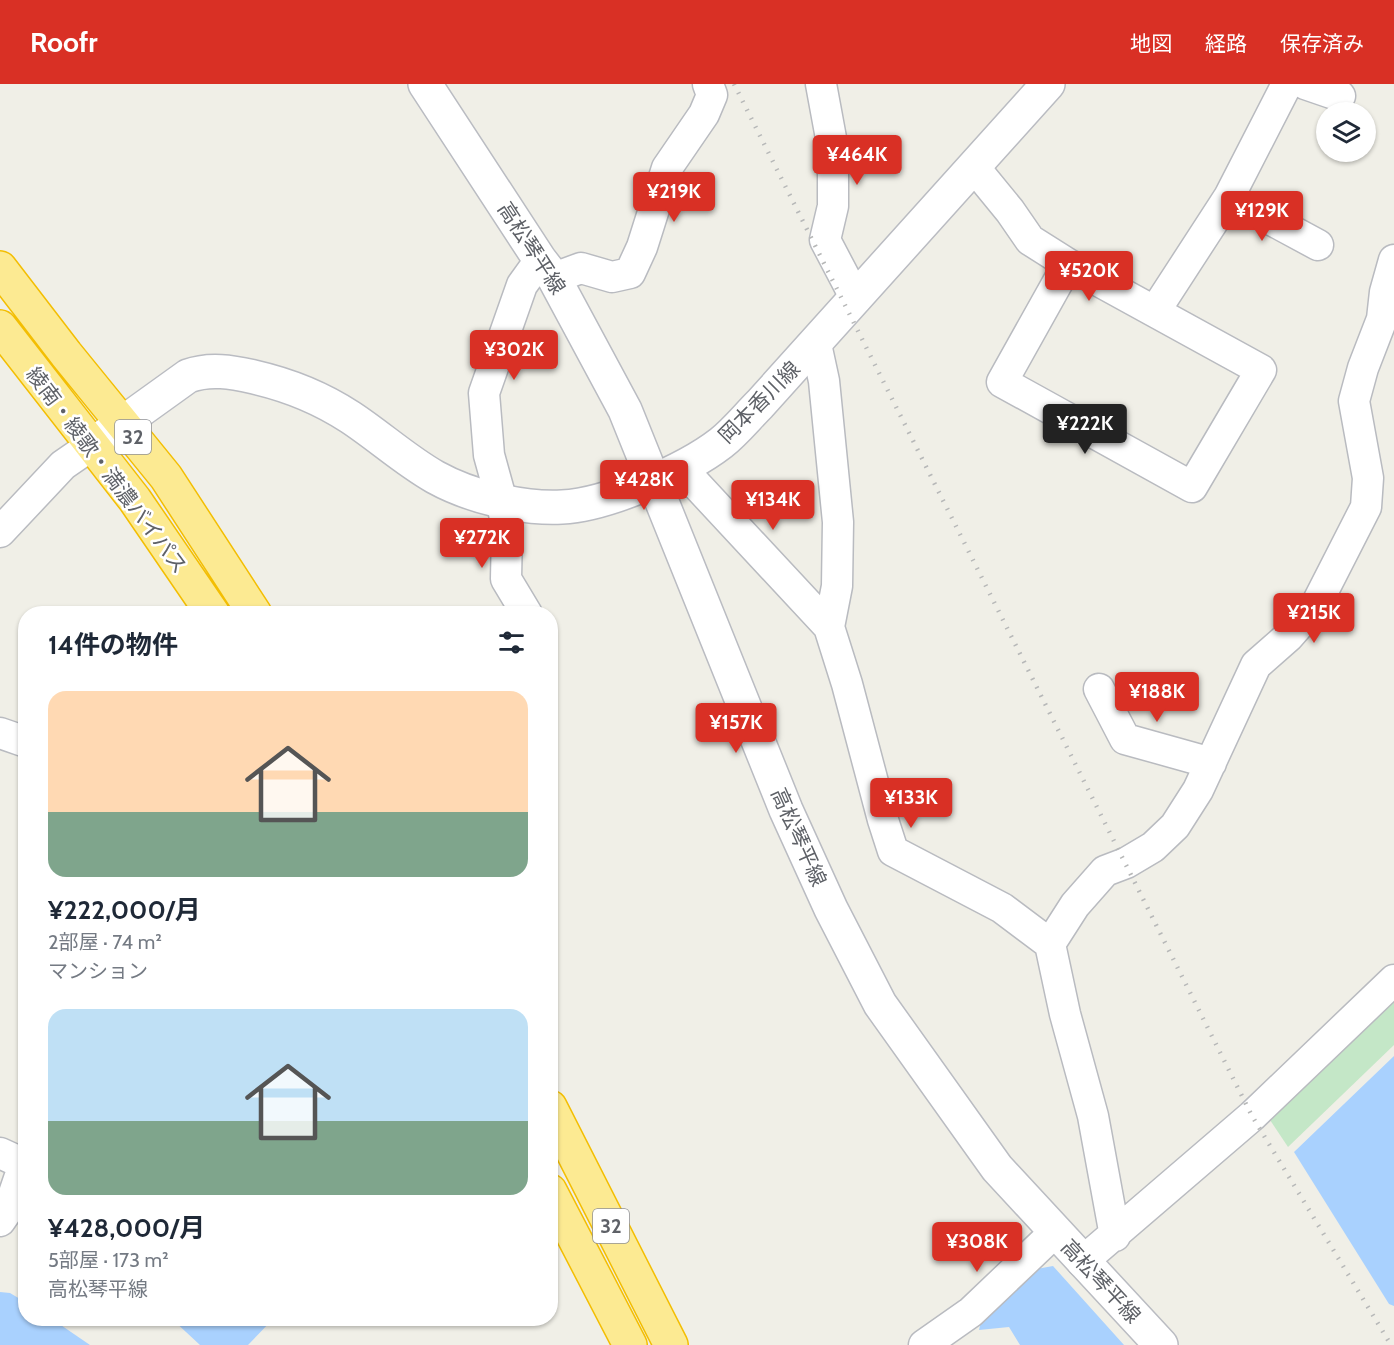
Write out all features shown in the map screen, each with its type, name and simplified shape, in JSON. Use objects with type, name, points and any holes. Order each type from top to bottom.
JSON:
[{"type":"highway","name":"綾南・綾歌・満濃バイパス","points":[[0,268],[66,354],[166,477],[250,606]]},
{"type":"highway","name":"綾南・綾歌・満濃バイパス","points":[[0,327],[135,500],[208,606]]},
{"type":"highway","name":"32","points":[[558,1123],[672,1345]]},
{"type":"highway","name":"32","points":[[558,1206],[630,1345]]},
{"type":"main road","name":"高松琴平線","points":[[425,84],[547,269],[625,410],[667,474],[786,810],[831,909],[880,1004],[997,1168],[1161,1345]]},
{"type":"main road","name":"岡本香川線","points":[[92,445],[188,376],[202,371],[235,372],[268,380],[317,398],[350,417],[408,460],[437,478],[502,502],[540,507],[565,507],[591,502],[667,474],[721,442],[816,344],[1048,84]]},
{"type":"street","points":[[522,606],[506,579],[507,530],[489,455],[484,393],[522,285],[547,269],[581,268],[612,277],[630,273],[642,247],[667,168],[704,114],[712,95],[708,84]]},
{"type":"street","points":[[821,84],[833,149],[833,206],[825,240],[856,299]]},
{"type":"street","points":[[1155,311],[1229,197],[1287,84]]},
{"type":"street","points":[[1305,84],[1340,96]]},
{"type":"street","points":[[974,167],[1030,240],[1068,264],[1261,370],[1192,487],[1002,382],[1068,264]]},
{"type":"street","points":[[1229,197],[1318,245]]},
{"type":"street","points":[[1050,944],[1075,905],[1105,871],[1126,863],[1153,847],[1175,826],[1198,790],[1256,665],[1289,636],[1316,606],[1366,507],[1368,478],[1354,401],[1363,368],[1382,319],[1385,292],[1394,260]]},
{"type":"street","points":[[816,344],[824,381],[838,522],[837,586],[830,627],[848,684],[883,820],[893,850],[1002,908],[1050,944],[1065,1014],[1093,1116],[1114,1236]]},
{"type":"street","points":[[0,532],[63,465],[92,445]]},
{"type":"street","points":[[667,474],[830,627]]},
{"type":"street","points":[[1099,689],[1125,739],[1211,763]]},
{"type":"street","points":[[0,733],[18,739]]},
{"type":"street","points":[[1082,1262],[1252,1116],[1394,980]]},
{"type":"street","points":[[0,1221],[9,1208],[17,1161]]},
{"type":"street","points":[[924,1345],[971,1312],[1055,1232]]},
{"type":"green space","points":[[1394,996],[1394,1045],[1288,1147],[1266,1114]]},
{"type":"water","points":[[1394,1056],[1394,1306],[1389,1304],[1294,1152]]},
{"type":"water","points":[[1053,1266],[1124,1345],[1020,1345],[1009,1327],[979,1330],[982,1317],[1031,1270]]},
{"type":"water","points":[[0,1292],[10,1293],[18,1298],[18,1326],[62,1326],[90,1345],[0,1345]]},
{"type":"water","points":[[180,1326],[266,1326],[248,1345],[200,1345]]},
{"type":"railway","points":[[734,84],[1252,1116],[1391,1345]]}]
